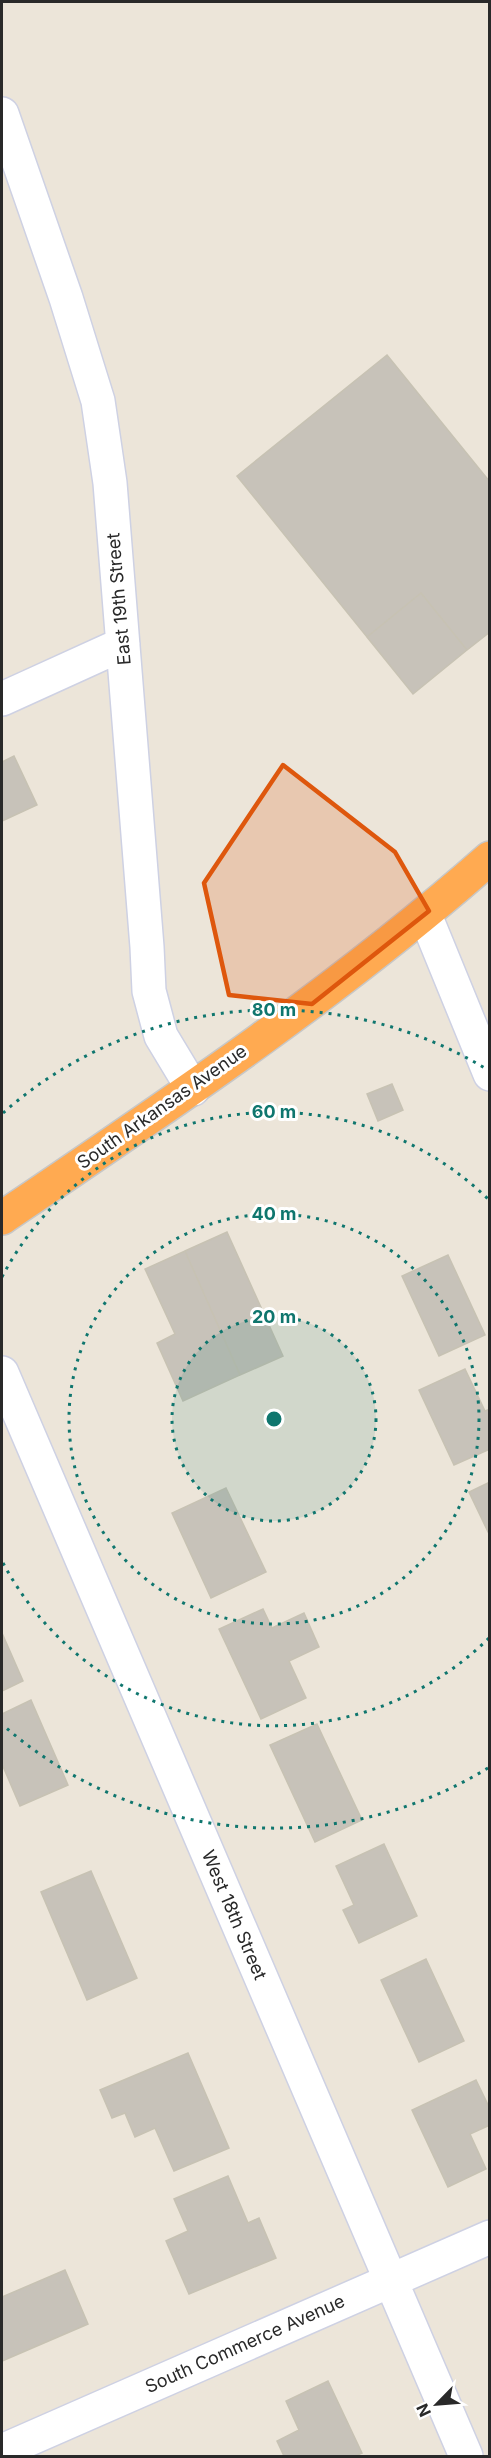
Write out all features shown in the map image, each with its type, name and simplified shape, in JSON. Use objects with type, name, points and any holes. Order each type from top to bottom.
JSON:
[{"type":"highway","name":"South Arkansas Avenue","points":[[2,1218],[193,1089],[424,915],[489,858]]},
{"type":"street","name":"East 19th Street","points":[[2,114],[66,298],[98,401],[110,483],[149,991],[161,1036],[193,1089]]},
{"type":"street","points":[[2,699],[123,644]]},
{"type":"street","points":[[424,915],[489,1074]]},
{"type":"street","name":"West 18th Street","points":[[2,1373],[466,2457]]},
{"type":"street","name":"South Commerce Avenue","points":[[2,2451],[489,2237]]},
{"type":"highlighted area","points":[[283,765],[395,852],[429,911],[312,1004],[229,995],[204,883]]},
{"type":"building","points":[[387,355],[490,482],[490,632],[467,650],[421,593],[367,637],[237,476]]},
{"type":"building","points":[[421,593],[467,650],[413,694],[367,637]]},
{"type":"building","points":[[14,756],[37,805],[2,821],[2,762]]},
{"type":"building","points":[[392,1084],[403,1110],[378,1121],[367,1094]]},
{"type":"building","points":[[227,1232],[283,1356],[240,1375],[185,1251]]},
{"type":"building","points":[[185,1251],[240,1375],[183,1401],[157,1343],[175,1334],[145,1269]]},
{"type":"building","points":[[448,1255],[485,1335],[439,1356],[402,1276]]},
{"type":"building","points":[[465,1369],[485,1411],[490,1409],[490,1449],[454,1465],[419,1390]]},
{"type":"building","points":[[490,1482],[490,1536],[469,1492]]},
{"type":"building","points":[[226,1488],[266,1572],[211,1598],[172,1513]]},
{"type":"building","points":[[263,1609],[272,1628],[304,1613],[319,1647],[289,1661],[306,1698],[261,1719],[219,1629]]},
{"type":"building","points":[[2,1633],[23,1681],[2,1691]]},
{"type":"building","points":[[31,1700],[68,1785],[20,1806],[2,1764],[2,1714]]},
{"type":"building","points":[[317,1724],[362,1820],[315,1842],[270,1745]]},
{"type":"building","points":[[384,1844],[417,1916],[359,1943],[343,1910],[354,1905],[336,1866]]},
{"type":"building","points":[[91,1871],[137,1978],[87,2000],[41,1892]]},
{"type":"building","points":[[426,1959],[464,2041],[419,2062],[381,1980]]},
{"type":"building","points":[[188,2053],[229,2148],[174,2171],[155,2128],[135,2137],[125,2113],[112,2118],[100,2090]]},
{"type":"building","points":[[476,2080],[490,2109],[490,2125],[470,2134],[486,2169],[448,2187],[412,2110]]},
{"type":"building","points":[[228,2176],[248,2223],[259,2218],[276,2258],[189,2294],[166,2241],[188,2231],[174,2199]]},
{"type":"building","points":[[65,2270],[88,2324],[2,2361],[2,2297]]},
{"type":"building","points":[[328,2381],[362,2453],[355,2456],[284,2456],[277,2441],[299,2430],[286,2401]]}]
